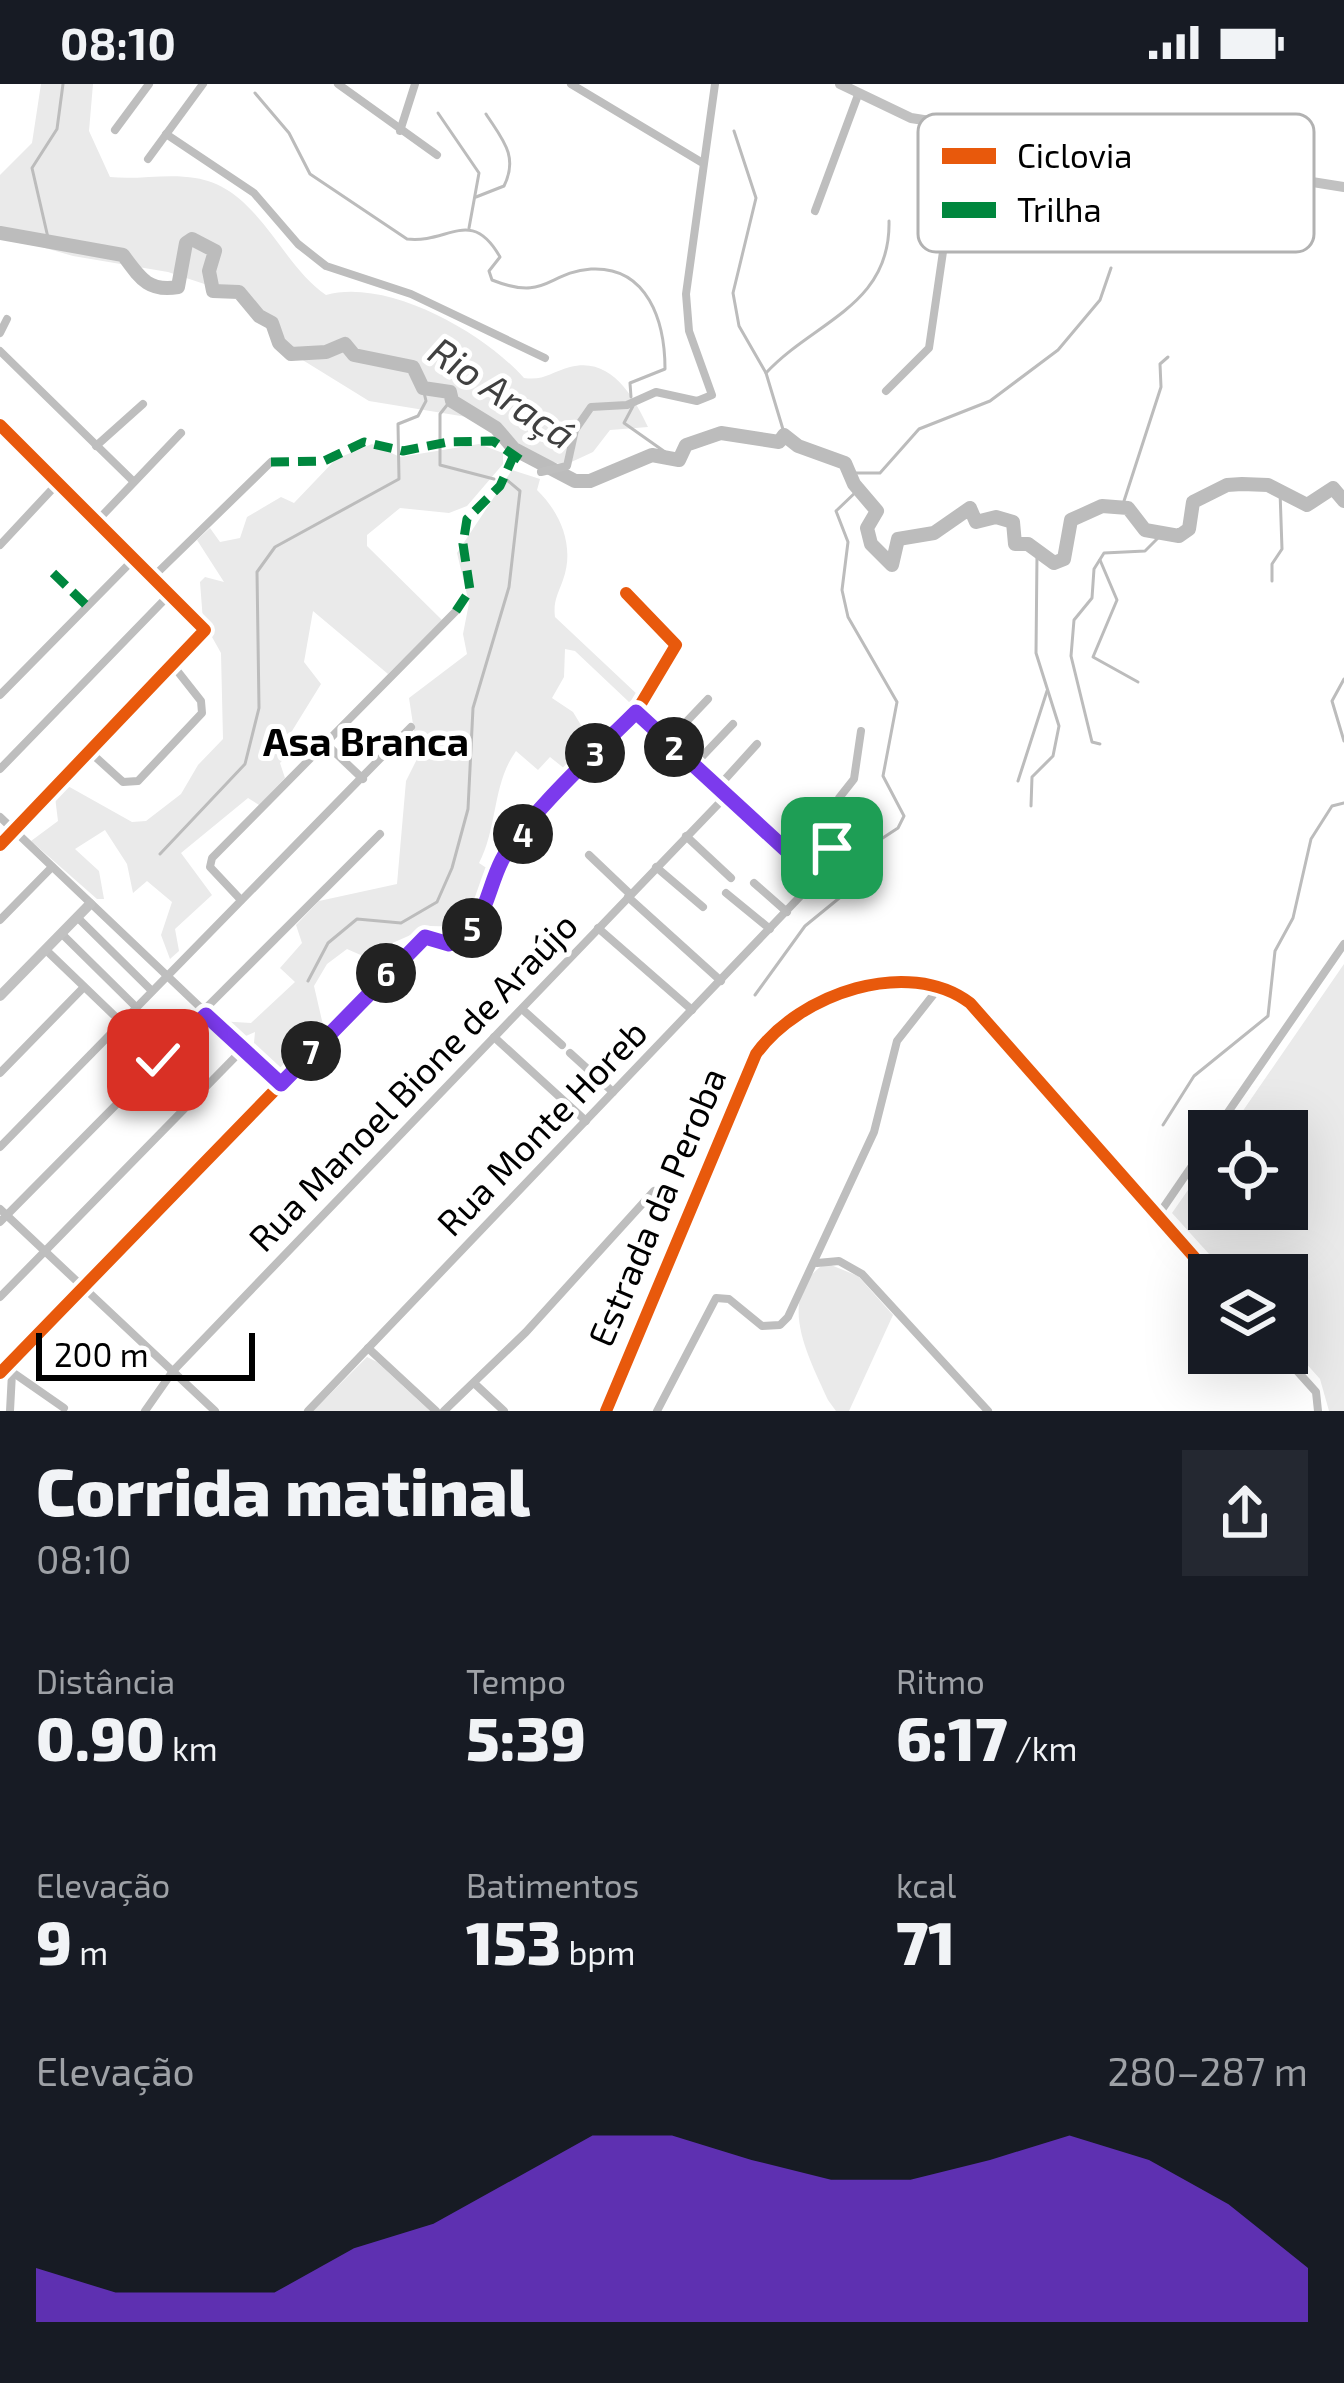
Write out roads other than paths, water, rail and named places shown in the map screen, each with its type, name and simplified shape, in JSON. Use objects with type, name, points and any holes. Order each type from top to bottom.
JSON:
[{"type":"main road","points":[[840,84],[918,119]]},
{"type":"main road","points":[[0,996],[90,904]]},
{"type":"street","points":[[116,130],[149,84]]},
{"type":"street","points":[[148,159],[203,84]]},
{"type":"street","points":[[400,131],[415,84]]},
{"type":"street","points":[[571,84],[701,162]]},
{"type":"street","points":[[541,472],[561,470],[578,423],[591,407],[633,402],[656,392],[697,401],[712,394],[689,331],[686,294],[715,84]]},
{"type":"street","points":[[341,85],[437,155]]},
{"type":"street","points":[[815,211],[858,95]]},
{"type":"street","points":[[166,134],[254,193],[298,244],[326,266],[429,302],[544,358]]},
{"type":"street","points":[[886,391],[929,348],[943,252]]},
{"type":"street","points":[[0,333],[7,319]]},
{"type":"street","points":[[0,351],[133,481]]},
{"type":"street","points":[[96,446],[143,404]]},
{"type":"street","points":[[0,425],[205,630],[174,668],[0,845]]},
{"type":"street","points":[[97,521],[181,433]]},
{"type":"street","points":[[155,575],[271,462]]},
{"type":"street","points":[[2,540],[58,483]]},
{"type":"street","points":[[0,695],[135,558]]},
{"type":"street","points":[[0,770],[172,592]]},
{"type":"street","points":[[10,1411],[6,1370],[425,937],[449,944],[465,936],[492,897],[505,854],[636,712],[676,645],[626,593]]},
{"type":"street","points":[[241,900],[210,861],[456,610]]},
{"type":"street","points":[[91,753],[123,782],[138,781],[202,712],[201,701],[174,668]]},
{"type":"street","points":[[668,741],[708,699]]},
{"type":"street","points":[[636,712],[811,877]]},
{"type":"street","points":[[694,765],[733,724]]},
{"type":"street","points":[[0,1147],[411,727]]},
{"type":"street","name":"Rua Monte Horeb","points":[[308,1411],[787,912],[841,834],[839,798],[854,778],[860,731]]},
{"type":"street","points":[[325,743],[363,779]]},
{"type":"street","points":[[718,787],[757,743]]},
{"type":"street","name":"Rua Manoel Bione de Araújo","points":[[145,1411],[173,1371],[727,795]]},
{"type":"street","points":[[0,817],[281,1084]]},
{"type":"street","points":[[214,1411],[2,1215],[380,834]]},
{"type":"street","points":[[686,836],[731,878]]},
{"type":"street","points":[[589,855],[721,981]]},
{"type":"street","points":[[0,920],[52,866]]},
{"type":"street","points":[[656,867],[703,907]]},
{"type":"street","points":[[754,883],[787,912]]},
{"type":"street","points":[[726,892],[770,929]]},
{"type":"street","points":[[76,917],[152,991]]},
{"type":"street","points":[[598,928],[692,1010]]},
{"type":"street","points":[[61,933],[136,1007]]},
{"type":"street","points":[[1229,1110],[1344,944]]},
{"type":"street","points":[[44,949],[197,1095]]},
{"type":"street","name":"Estrada da Peroba","points":[[606,1411],[760,1047],[799,1016],[845,993],[896,982],[941,985]]},
{"type":"street","points":[[657,1411],[708,1307],[722,1297],[762,1326],[780,1325],[816,1264],[874,1132],[898,1041],[941,985],[970,1004],[1192,1254]]},
{"type":"street","points":[[0,1073],[83,988]]},
{"type":"street","points":[[522,1009],[562,1045]]},
{"type":"street","points":[[494,1037],[586,1121]]},
{"type":"street","points":[[0,1297],[243,1049]]},
{"type":"street","points":[[570,1053],[614,1093]]},
{"type":"street","points":[[1159,1214],[1188,1172]]},
{"type":"street","points":[[368,1348],[440,1411],[474,1383],[654,1191]]},
{"type":"street","points":[[816,1264],[839,1261],[862,1274],[988,1411]]},
{"type":"street","points":[[6,1370],[64,1408]]},
{"type":"street","points":[[1300,1374],[1316,1392],[1318,1411]]},
{"type":"street","points":[[474,1383],[504,1411]]},
{"type":"waterway","points":[[49,242],[32,168],[57,129],[63,84]]},
{"type":"waterway","points":[[255,93],[289,133],[310,174],[407,239],[469,230],[479,233],[500,257],[489,271],[492,280],[510,286],[536,287],[591,269],[627,277],[657,316],[665,369],[630,383],[631,397]]},
{"type":"waterway","points":[[438,113],[479,173],[469,228]]},
{"type":"waterway","points":[[476,197],[504,186],[510,166],[507,148],[486,114]]},
{"type":"waterway","points":[[734,131],[756,198],[733,293],[739,326],[766,373],[785,436]]},
{"type":"waterway","points":[[766,373],[864,293],[886,250],[889,221]]},
{"type":"waterway","name":"Rio Araçá","points":[[0,233],[123,255],[146,282],[168,288],[178,287],[186,243],[192,239],[215,251],[209,271],[213,291],[239,292],[259,316],[272,323],[279,343],[291,354],[326,352],[345,344],[354,355],[413,367],[423,388],[450,392],[452,401],[496,428],[514,449],[575,481],[590,481],[652,455],[679,460],[686,445],[721,433],[779,442],[784,435],[798,446],[845,463],[854,484],[877,511],[867,528],[871,544],[892,565],[898,539],[934,533],[970,508],[976,522],[996,517],[1013,522],[1015,544],[1028,544],[1054,563],[1064,559],[1071,520],[1102,506],[1128,508],[1145,530],[1179,536],[1189,529],[1193,502],[1227,485],[1268,485],[1307,505],[1333,488],[1344,501]]},
{"type":"waterway","points":[[852,473],[880,473],[919,429],[990,401],[1058,350],[1100,300],[1111,268]]},
{"type":"waterway","points":[[1124,501],[1161,387],[1160,364],[1168,357]]},
{"type":"waterway","points":[[160,854],[245,764],[259,708],[257,572],[275,547],[399,479],[398,424],[418,416],[426,401],[423,388]]},
{"type":"waterway","points":[[451,400],[440,414],[440,465],[494,479]]},
{"type":"waterway","points":[[633,406],[624,423],[675,459]]},
{"type":"waterway","points":[[308,981],[328,943],[357,919],[401,923],[437,902],[452,868],[468,809],[473,708],[509,587],[520,491],[507,480]]},
{"type":"waterway","points":[[755,995],[805,926],[843,895],[869,847],[898,828],[904,816],[883,776],[897,702],[848,617],[842,590],[848,542],[836,511],[859,489]]},
{"type":"waterway","points":[[1272,581],[1272,564],[1282,549],[1280,491]]},
{"type":"waterway","points":[[1100,744],[1092,742],[1071,656],[1074,620],[1092,598],[1094,569],[1104,553],[1145,551],[1162,534]]},
{"type":"waterway","points":[[1031,806],[1032,777],[1053,756],[1059,726],[1036,653],[1037,555]]},
{"type":"waterway","points":[[1100,560],[1117,600],[1093,657],[1138,682]]},
{"type":"waterway","points":[[1344,679],[1332,701],[1344,741]]},
{"type":"waterway","points":[[1018,781],[1047,691]]},
{"type":"waterway","points":[[1163,1125],[1194,1076],[1268,1016],[1275,951],[1293,918],[1311,839],[1332,806],[1344,803]]},
{"type":"district","name":"Asa Branca","points":[[366,742]]}]
